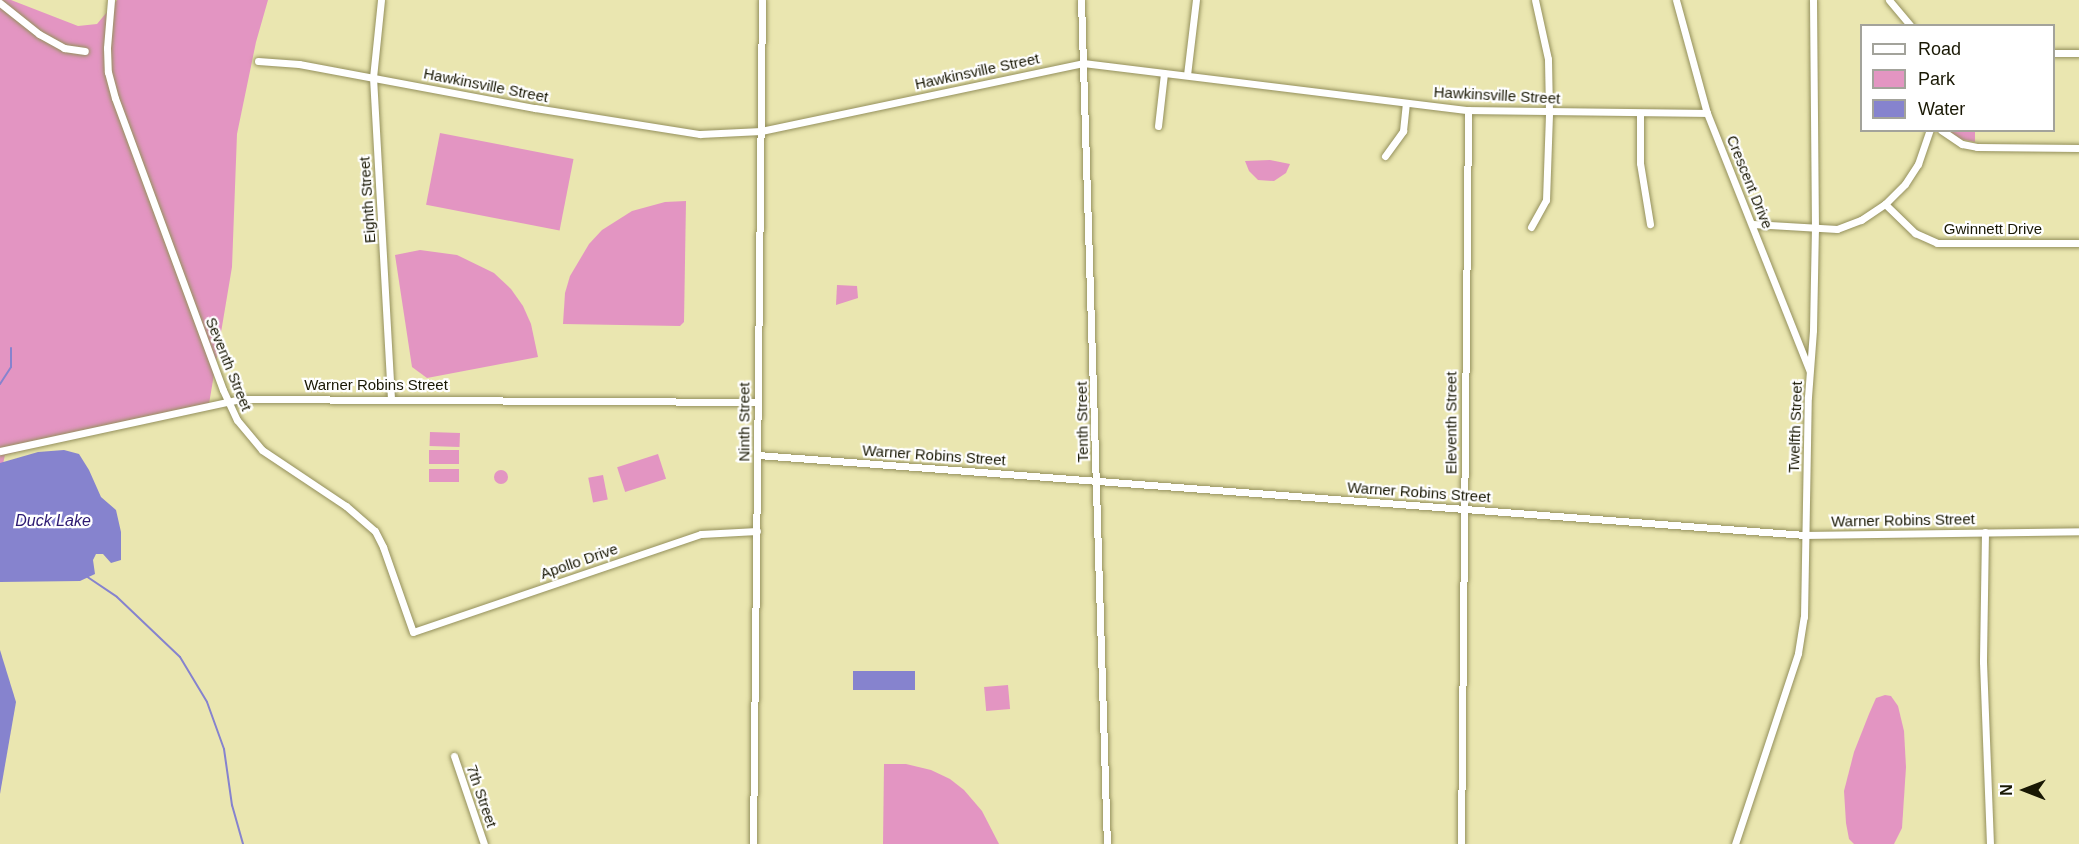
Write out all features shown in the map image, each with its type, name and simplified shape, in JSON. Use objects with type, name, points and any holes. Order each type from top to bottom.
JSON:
[{"type":"street","name":"Seventh Street","points":[[111,0],[107,48],[108,72],[114,98],[228,401],[242,428],[262,450],[346,506],[375,531],[383,547],[413,632]]},
{"type":"street","name":"Eighth Street","points":[[381,0],[373,77],[391,399]]},
{"type":"street","name":"Ninth Street","points":[[753,844],[762,0]]},
{"type":"street","name":"Tenth Street","points":[[1081,0],[1107,844]]},
{"type":"street","points":[[1187,75],[1196,0]]},
{"type":"street","points":[[1531,227],[1546,200],[1548,112],[1548,58],[1535,0]]},
{"type":"street","name":"Crescent Drive","points":[[1676,0],[1707,113],[1810,371]]},
{"type":"street","name":"Twelfth Street","points":[[1734,844],[1798,653],[1804,617],[1815,230],[1813,0]]},
{"type":"street","points":[[1889,0],[1909,24]]},
{"type":"street","points":[[0,3],[39,34],[64,48],[85,51]]},
{"type":"street","points":[[2055,53],[2079,53]]},
{"type":"street","name":"Hawkinsville Street","points":[[258,61],[299,64],[675,132],[700,134],[761,131],[1083,63],[1468,110],[1707,113]]},
{"type":"street","points":[[1158,126],[1164,73]]},
{"type":"street","points":[[1385,156],[1402,131],[1406,103]]},
{"type":"street","name":"Eleventh Street","points":[[1461,844],[1468,110]]},
{"type":"street","points":[[1640,113],[1640,163],[1650,224]]},
{"type":"street","points":[[1753,224],[1768,223],[1815,230],[1837,229],[1849,225],[1886,204],[1913,173],[1929,132]]},
{"type":"street","points":[[1944,132],[1968,146],[2079,148]]},
{"type":"street","name":"Gwinnett Drive","points":[[1886,204],[1915,232],[1937,243],[2079,243]]},
{"type":"street","name":"Warner Robins Street","points":[[0,451],[228,401],[391,399],[758,402]]},
{"type":"street","name":"Warner Robins Street","points":[[758,455],[1806,535],[2079,531]]},
{"type":"street","name":"Apollo Drive","points":[[413,632],[701,534],[757,531]]},
{"type":"street","points":[[1985,532],[1983,662],[1990,844]]},
{"type":"street","name":"7th Street","points":[[454,756],[484,844]]},
{"type":"green space","points":[[0,0],[11,0],[78,26],[97,24],[117,0],[268,0],[256,42],[237,134],[232,267],[209,404],[5,455],[0,477]]},
{"type":"green space","points":[[1950,132],[1975,132],[1975,142],[1960,139]]},
{"type":"green space","points":[[440,133],[574,159],[560,231],[426,205]]},
{"type":"green space","points":[[1270,160],[1290,164],[1286,173],[1274,181],[1258,180],[1249,171],[1245,161]]},
{"type":"green space","points":[[686,201],[684,322],[680,326],[563,324],[565,293],[570,276],[589,244],[602,230],[632,211],[665,202]]},
{"type":"green space","points":[[420,250],[457,255],[494,273],[511,289],[523,306],[531,324],[538,357],[427,378],[412,367],[395,255]]},
{"type":"green space","points":[[837,285],[857,286],[858,298],[836,305]]},
{"type":"green space","points":[[430,432],[460,433],[459,447],[430,446]]},
{"type":"green space","points":[[429,450],[459,450],[459,464],[429,464]]},
{"type":"green space","points":[[658,454],[666,479],[625,492],[617,467]]},
{"type":"green space","points":[[429,469],[459,469],[459,482],[429,482]]},
{"type":"green space","points":[[501,470],[506,472],[508,477],[506,482],[501,484],[496,482],[494,477],[496,472]]},
{"type":"green space","points":[[603,475],[608,500],[593,502],[588,478]]},
{"type":"green space","points":[[1008,685],[1010,709],[986,711],[984,687]]},
{"type":"green space","points":[[1891,696],[1898,706],[1904,731],[1906,767],[1902,828],[1894,844],[1854,844],[1849,839],[1844,791],[1854,752],[1869,714],[1876,698]]},
{"type":"green space","points":[[884,764],[906,764],[931,770],[950,779],[964,790],[982,811],[999,844],[883,844]]},
{"type":"water","name":"Duck Lake","points":[[64,450],[79,454],[101,497],[116,510],[121,532],[121,560],[111,563],[103,554],[96,554],[93,560],[95,574],[80,581],[0,582],[0,463],[38,452]]},
{"type":"water","points":[[0,650],[16,702],[0,794]]},
{"type":"water","points":[[853,671],[915,671],[915,690],[853,690]]},
{"type":"waterway","points":[[0,384],[11,367],[11,348]]},
{"type":"waterway","points":[[86,576],[117,597],[180,657],[207,702],[224,749],[232,805],[243,844]]}]
